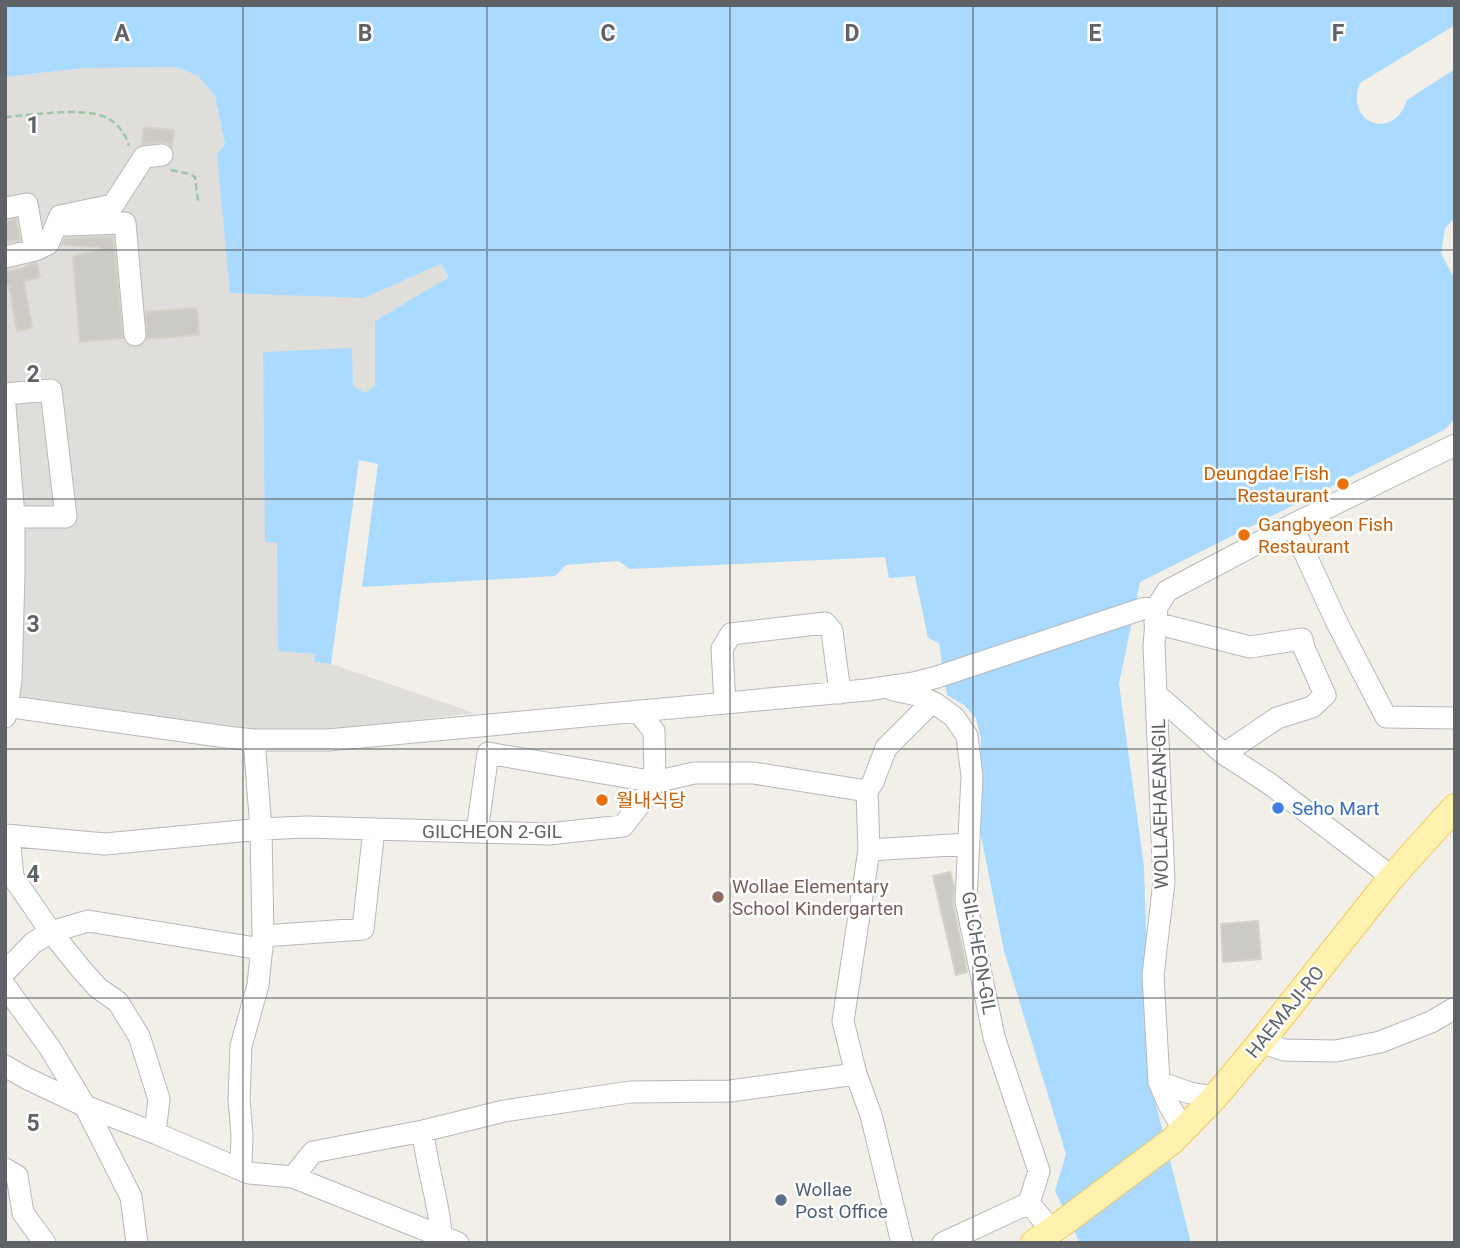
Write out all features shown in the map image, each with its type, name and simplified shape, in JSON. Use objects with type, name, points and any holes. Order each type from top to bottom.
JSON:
[{"type":"main road","name":"HAEMAJI-RO","points":[[1050,1232],[1178,1135],[1215,1097],[1392,877],[1455,807]]},
{"type":"street","points":[[5,257],[48,244],[60,216],[113,205],[153,156]]},
{"type":"street","points":[[5,208],[27,205],[35,250]]},
{"type":"street","points":[[56,225],[125,223],[135,335]]},
{"type":"street","points":[[5,394],[51,390],[66,517],[14,517]]},
{"type":"street","points":[[5,405],[14,517],[9,573],[10,681],[6,710],[226,737],[328,740],[840,693],[914,683],[1152,613],[1250,648],[1302,639],[1325,695],[1312,707],[1278,718],[1224,754]]},
{"type":"street","points":[[1157,695],[1152,613],[1167,591],[1292,525],[1455,445]]},
{"type":"street","points":[[1292,525],[1337,623],[1385,717],[1455,718]]},
{"type":"street","points":[[725,703],[722,649],[731,634],[825,624],[832,631],[840,693]]},
{"type":"street","name":"GILCHEON-GIL","points":[[866,690],[892,690],[917,695],[954,717],[967,736],[972,776],[966,901],[994,1037],[1038,1171],[1029,1203]]},
{"type":"street","name":"WOLLAEHAEAN-GIL","points":[[1157,695],[1224,754],[1270,784],[1392,877]]},
{"type":"street","name":"WOLLAEHAEAN-GIL","points":[[1157,695],[1164,882],[1153,975],[1159,1083]]},
{"type":"street","points":[[902,1243],[871,1115],[856,1074],[843,1021],[869,850],[867,791],[886,748],[932,702]]},
{"type":"street","points":[[637,711],[654,731],[655,782]]},
{"type":"street","points":[[241,1169],[241,1046],[258,985],[262,943],[262,740]]},
{"type":"street","points":[[477,832],[488,753],[655,782],[694,773],[753,773],[867,791]]},
{"type":"street","name":"GILCHEON 2-GIL","points":[[7,836],[105,844],[306,827],[548,834],[623,826],[655,782]]},
{"type":"street","points":[[5,971],[33,943],[51,932],[88,921],[262,943],[363,929],[374,829]]},
{"type":"street","points":[[7,836],[12,877],[51,932],[98,988],[118,1002],[138,1036],[159,1099],[155,1133]]},
{"type":"street","points":[[869,850],[968,845]]},
{"type":"street","points":[[5,986],[50,1048],[76,1103],[131,1197],[137,1243]]},
{"type":"street","points":[[1261,1042],[1284,1050],[1336,1051],[1380,1042],[1431,1022],[1455,1008]]},
{"type":"street","points":[[5,1066],[76,1103],[241,1169],[293,1177],[440,1238],[440,1217],[425,1153],[423,1131]]},
{"type":"street","points":[[293,1177],[313,1152],[423,1131],[504,1111],[629,1092],[730,1091],[856,1074]]},
{"type":"street","points":[[1159,1083],[1190,1093],[1215,1097]]},
{"type":"street","points":[[1159,1083],[1178,1135]]},
{"type":"street","points":[[5,1169],[17,1176],[23,1213],[45,1243]]},
{"type":"street","points":[[943,1243],[1029,1203],[1050,1232]]},
{"type":"path","points":[[5,117],[88,113],[106,117],[127,137],[130,148],[153,156],[167,169],[195,177],[198,201]]},
{"type":"shaded area","points":[[176,67],[198,76],[215,96],[225,144],[364,298],[441,264],[450,277],[375,321],[375,386],[365,393],[353,387],[266,542],[277,542],[315,654],[315,662],[331,664],[475,713],[287,735],[5,701],[5,77],[84,68]]},
{"type":"water","points":[[5,5],[1455,5],[1455,25],[1360,83],[1357,97],[1364,117],[1382,124],[1392,121],[1407,100],[1455,69],[1455,218],[1445,228],[1441,253],[1455,280],[1455,419],[1444,430],[1140,582],[1119,684],[1144,867],[1151,1085],[1191,1243],[1080,1243],[1055,1191],[1066,1154],[1004,951],[979,826],[981,739],[976,718],[964,705],[947,695],[939,643],[928,638],[915,576],[889,578],[885,557],[630,569],[618,561],[566,565],[555,576],[362,587],[378,464],[359,460],[331,664],[314,662],[315,654],[278,651],[277,543],[265,542],[263,352],[352,348],[353,386],[365,393],[375,386],[375,321],[449,277],[441,264],[364,298],[230,293],[217,155],[225,144],[215,96],[198,76],[176,67],[84,68],[5,77]]},
{"type":"building","points":[[144,127],[174,130],[172,147],[161,142],[142,144]]},
{"type":"building","points":[[16,219],[20,240],[5,242],[5,221]]},
{"type":"building","points":[[113,237],[123,338],[80,342],[73,256],[100,250],[100,247],[62,245],[65,238]]},
{"type":"building","points":[[37,263],[40,277],[24,281],[32,328],[17,331],[9,285],[5,285],[5,272]]},
{"type":"building","points":[[197,308],[199,335],[147,339],[146,312]]},
{"type":"building","points":[[950,872],[954,886],[953,904],[967,972],[956,975],[933,876]]},
{"type":"building","points":[[1258,921],[1261,959],[1223,962],[1221,924]]},
{"type":"place","name":"Deungdae Fish Restaurant","points":[[1343,484]]},
{"type":"place","name":"Gangbyeon Fish Restaurant","points":[[1244,535]]},
{"type":"place","name":"월내식당","points":[[602,800]]},
{"type":"place","name":"Seho Mart","points":[[1278,808]]},
{"type":"place","name":"Wollae Elementary School Kindergarten","points":[[718,897]]},
{"type":"place","name":"Wollae Post Office","points":[[781,1200]]}]
